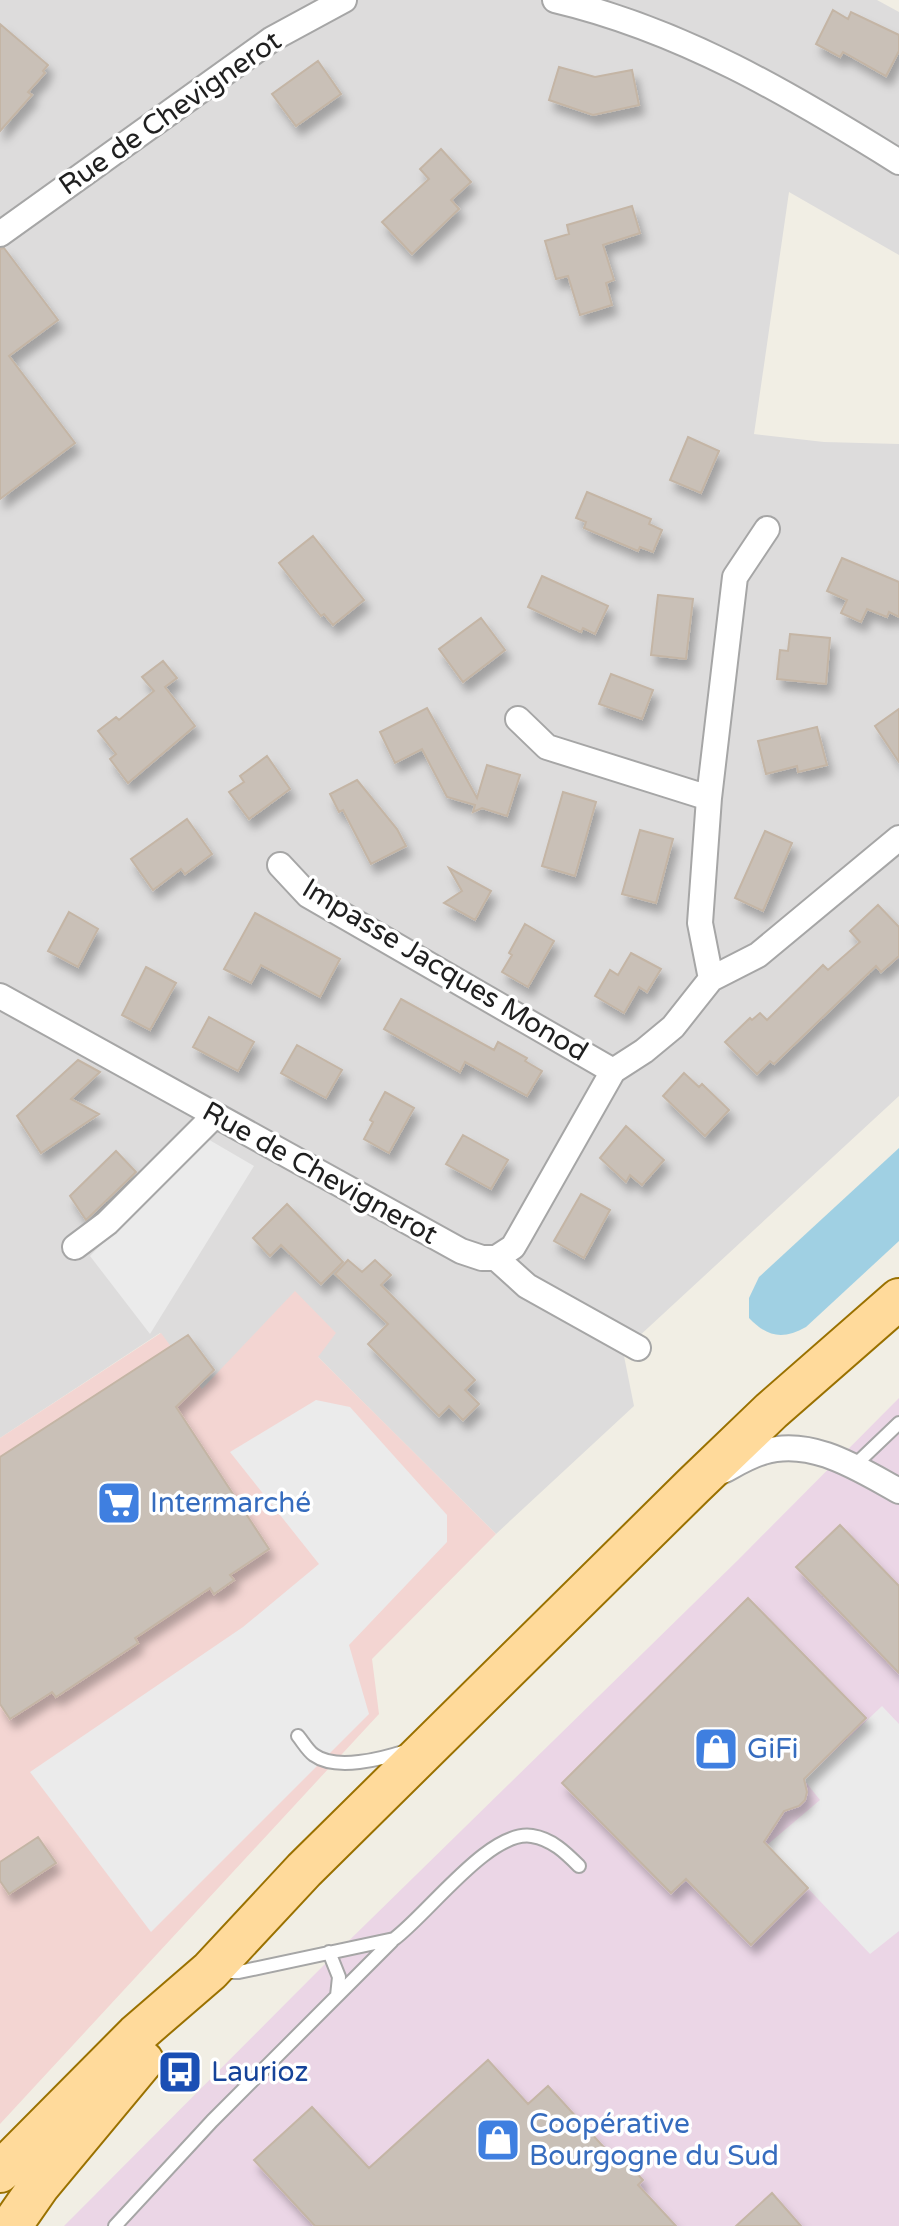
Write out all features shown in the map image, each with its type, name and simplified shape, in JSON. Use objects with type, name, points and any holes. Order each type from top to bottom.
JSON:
[{"type":"main road","points":[[0,2172],[136,2035],[210,1971],[304,1870],[693,1486],[771,1411],[899,1299]]},
{"type":"main road","points":[[14,2226],[39,2186],[153,2050],[210,1971]]},
{"type":"street","name":"Rue de Chevignerot","points":[[0,234],[272,39],[344,0]]},
{"type":"street","points":[[555,0],[620,18],[674,38],[737,67],[797,99],[899,162]]},
{"type":"street","points":[[711,979],[700,923],[709,798],[735,577],[767,529]]},
{"type":"street","points":[[518,719],[547,747],[709,798]]},
{"type":"street","points":[[496,1258],[513,1247],[613,1071],[673,1027],[711,979],[758,955],[899,838]]},
{"type":"street","name":"Impasse Jacques Monod","points":[[280,865],[308,895],[613,1071]]},
{"type":"street","name":"Rue de Chevignerot","points":[[0,996],[461,1251],[482,1258],[496,1258],[527,1286],[638,1348]]},
{"type":"street","points":[[75,1247],[107,1223],[215,1115]]},
{"type":"street","points":[[693,1486],[753,1456],[783,1448],[822,1453],[854,1466],[899,1491]]},
{"type":"lane","points":[[854,1466],[899,1423]]},
{"type":"lane","points":[[298,1736],[312,1754],[326,1761],[371,1761],[432,1743]]},
{"type":"lane","points":[[115,2226],[212,2121],[394,1939],[488,1851],[518,1836],[546,1840],[579,1866]]},
{"type":"lane","points":[[210,1971],[239,1972],[394,1939]]},
{"type":"lane","points":[[329,1952],[339,1977],[337,1996]]},
{"type":"shaded area","points":[[0,0],[877,0],[899,12],[899,255],[789,192],[754,434],[824,442],[899,444],[899,1096],[623,1351],[634,1406],[496,1534],[318,1357],[201,1389],[160,1333],[0,1438]]},
{"type":"shaded area","points":[[206,1138],[254,1166],[150,1334],[90,1256]]},
{"type":"shaded area","points":[[295,1291],[336,1333],[318,1357],[496,1534],[372,1659],[379,1714],[0,2124],[0,1438],[161,1333],[202,1389]]},
{"type":"shaded area","points":[[899,1398],[899,2226],[64,2226],[323,1966]]},
{"type":"shaded area","points":[[316,1400],[350,1407],[447,1515],[447,1542],[349,1645],[369,1714],[151,1932],[30,1772],[243,1627],[319,1564],[230,1452]]},
{"type":"shaded area","points":[[882,1706],[899,1724],[899,1931],[870,1954],[767,1845],[820,1800],[804,1780]]},
{"type":"water","points":[[899,1148],[899,1241],[806,1327],[783,1335],[762,1329],[749,1318],[749,1298],[759,1277]]},
{"type":"building","points":[[833,10],[848,19],[851,12],[899,35],[899,51],[886,76],[843,52],[840,57],[816,44]]},
{"type":"building","points":[[0,24],[48,65],[28,92],[32,95],[0,131]]},
{"type":"building","points":[[318,61],[341,94],[296,126],[272,94]]},
{"type":"building","points":[[559,67],[595,77],[632,70],[639,105],[593,115],[549,100]]},
{"type":"building","points":[[441,149],[471,182],[451,200],[459,209],[412,254],[382,222],[429,179],[420,169]]},
{"type":"building","points":[[632,206],[640,233],[603,245],[614,280],[606,283],[612,305],[580,315],[568,276],[556,279],[545,241],[569,234],[567,225]]},
{"type":"building","points":[[4,248],[58,320],[9,356],[75,443],[0,499],[0,249]]},
{"type":"building","points":[[688,437],[719,451],[701,493],[670,480]]},
{"type":"building","points":[[587,492],[651,519],[649,524],[662,530],[653,552],[640,547],[638,551],[584,528],[586,522],[576,518]]},
{"type":"building","points":[[313,536],[364,600],[333,625],[324,614],[321,616],[279,563]]},
{"type":"building","points":[[842,558],[899,582],[899,617],[889,612],[887,617],[867,609],[861,622],[841,613],[847,600],[827,591]]},
{"type":"building","points":[[542,576],[608,606],[595,634],[583,628],[581,632],[528,607]]},
{"type":"building","points":[[658,595],[693,599],[686,659],[651,655]]},
{"type":"building","points":[[481,618],[505,650],[463,682],[439,649]]},
{"type":"building","points":[[790,634],[830,638],[826,684],[777,679],[780,650],[788,651]]},
{"type":"building","points":[[163,661],[177,678],[165,687],[195,726],[128,783],[110,759],[116,754],[98,731],[116,717],[119,720],[154,691],[142,677]]},
{"type":"building","points":[[611,674],[653,690],[642,719],[599,704]]},
{"type":"building","points":[[427,708],[477,798],[487,765],[520,775],[507,816],[482,808],[473,812],[475,805],[447,797],[422,749],[395,763],[380,732]]},
{"type":"building","points":[[899,709],[899,762],[875,726]]},
{"type":"building","points":[[817,727],[827,765],[798,772],[797,766],[766,774],[758,741]]},
{"type":"building","points":[[267,756],[290,789],[249,819],[229,792],[244,782],[240,776]]},
{"type":"building","points":[[357,780],[397,829],[406,846],[371,864],[343,810],[339,812],[330,794]]},
{"type":"building","points":[[563,792],[596,802],[575,876],[542,866]]},
{"type":"building","points":[[187,819],[212,854],[185,874],[181,869],[153,890],[131,859]]},
{"type":"building","points":[[640,830],[673,839],[656,903],[622,894]]},
{"type":"building","points":[[765,831],[792,843],[763,911],[735,898]]},
{"type":"building","points":[[449,868],[491,891],[475,920],[444,903],[462,891]]},
{"type":"building","points":[[878,905],[899,927],[899,956],[881,972],[876,966],[774,1064],[770,1061],[757,1074],[725,1042],[750,1018],[752,1020],[760,1013],[767,1020],[823,965],[828,970],[860,942],[850,931]]},
{"type":"building","points":[[69,912],[98,929],[78,967],[48,951]]},
{"type":"building","points":[[255,913],[340,959],[320,997],[261,965],[251,983],[224,969]]},
{"type":"building","points":[[525,924],[554,941],[528,987],[502,972]]},
{"type":"building","points":[[631,953],[661,969],[647,992],[639,987],[624,1013],[595,996],[610,970],[618,975]]},
{"type":"building","points":[[146,967],[176,983],[150,1030],[122,1015]]},
{"type":"building","points":[[401,999],[494,1050],[498,1042],[527,1058],[525,1061],[542,1071],[527,1096],[465,1062],[460,1072],[384,1029]]},
{"type":"building","points":[[209,1017],[254,1042],[238,1071],[193,1047]]},
{"type":"building","points":[[297,1045],[342,1070],[326,1098],[281,1073]]},
{"type":"building","points":[[78,1060],[100,1072],[71,1099],[99,1114],[41,1153],[17,1116]]},
{"type":"building","points":[[684,1073],[699,1087],[702,1084],[729,1110],[705,1136],[663,1096]]},
{"type":"building","points":[[385,1092],[414,1108],[389,1153],[364,1139]]},
{"type":"building","points":[[626,1126],[664,1160],[642,1185],[630,1175],[626,1182],[600,1158]]},
{"type":"building","points":[[463,1135],[508,1160],[491,1189],[446,1164]]},
{"type":"building","points":[[116,1151],[136,1172],[86,1220],[70,1196]]},
{"type":"building","points":[[581,1194],[610,1210],[584,1258],[554,1241]]},
{"type":"building","points":[[287,1204],[343,1262],[321,1284],[281,1245],[270,1256],[253,1238]]},
{"type":"building","points":[[348,1260],[362,1272],[375,1260],[391,1275],[381,1285],[475,1380],[465,1390],[479,1404],[463,1420],[449,1406],[439,1416],[368,1344],[388,1324],[335,1274]]},
{"type":"building","name":"Intermarché","points":[[188,1335],[214,1370],[176,1407],[269,1549],[230,1575],[234,1580],[214,1594],[210,1588],[135,1638],[138,1643],[56,1697],[52,1692],[10,1719],[0,1704],[0,1457]]},
{"type":"building","points":[[840,1525],[899,1586],[899,1673],[796,1567]]},
{"type":"building","name":"GiFi","points":[[748,1598],[866,1718],[804,1779],[805,1800],[799,1806],[784,1811],[764,1842],[808,1888],[751,1945],[686,1879],[671,1893],[562,1783]]},
{"type":"building","points":[[38,1837],[56,1863],[9,1894],[0,1881],[0,1862]]},
{"type":"building","name":"Coopérative Bourgogne du Sud","points":[[488,2060],[528,2104],[548,2086],[620,2165],[625,2161],[643,2180],[638,2185],[676,2226],[315,2226],[254,2160],[312,2107],[369,2168]]},
{"type":"building","points":[[772,2193],[801,2226],[736,2226]]},
{"type":"place","name":"Intermarché","points":[[119,1503]]},
{"type":"place","name":"GiFi","points":[[716,1749]]},
{"type":"place","name":"Laurioz","points":[[180,2072]]},
{"type":"place","name":"Coopérative Bourgogne du Sud","points":[[498,2140]]}]
